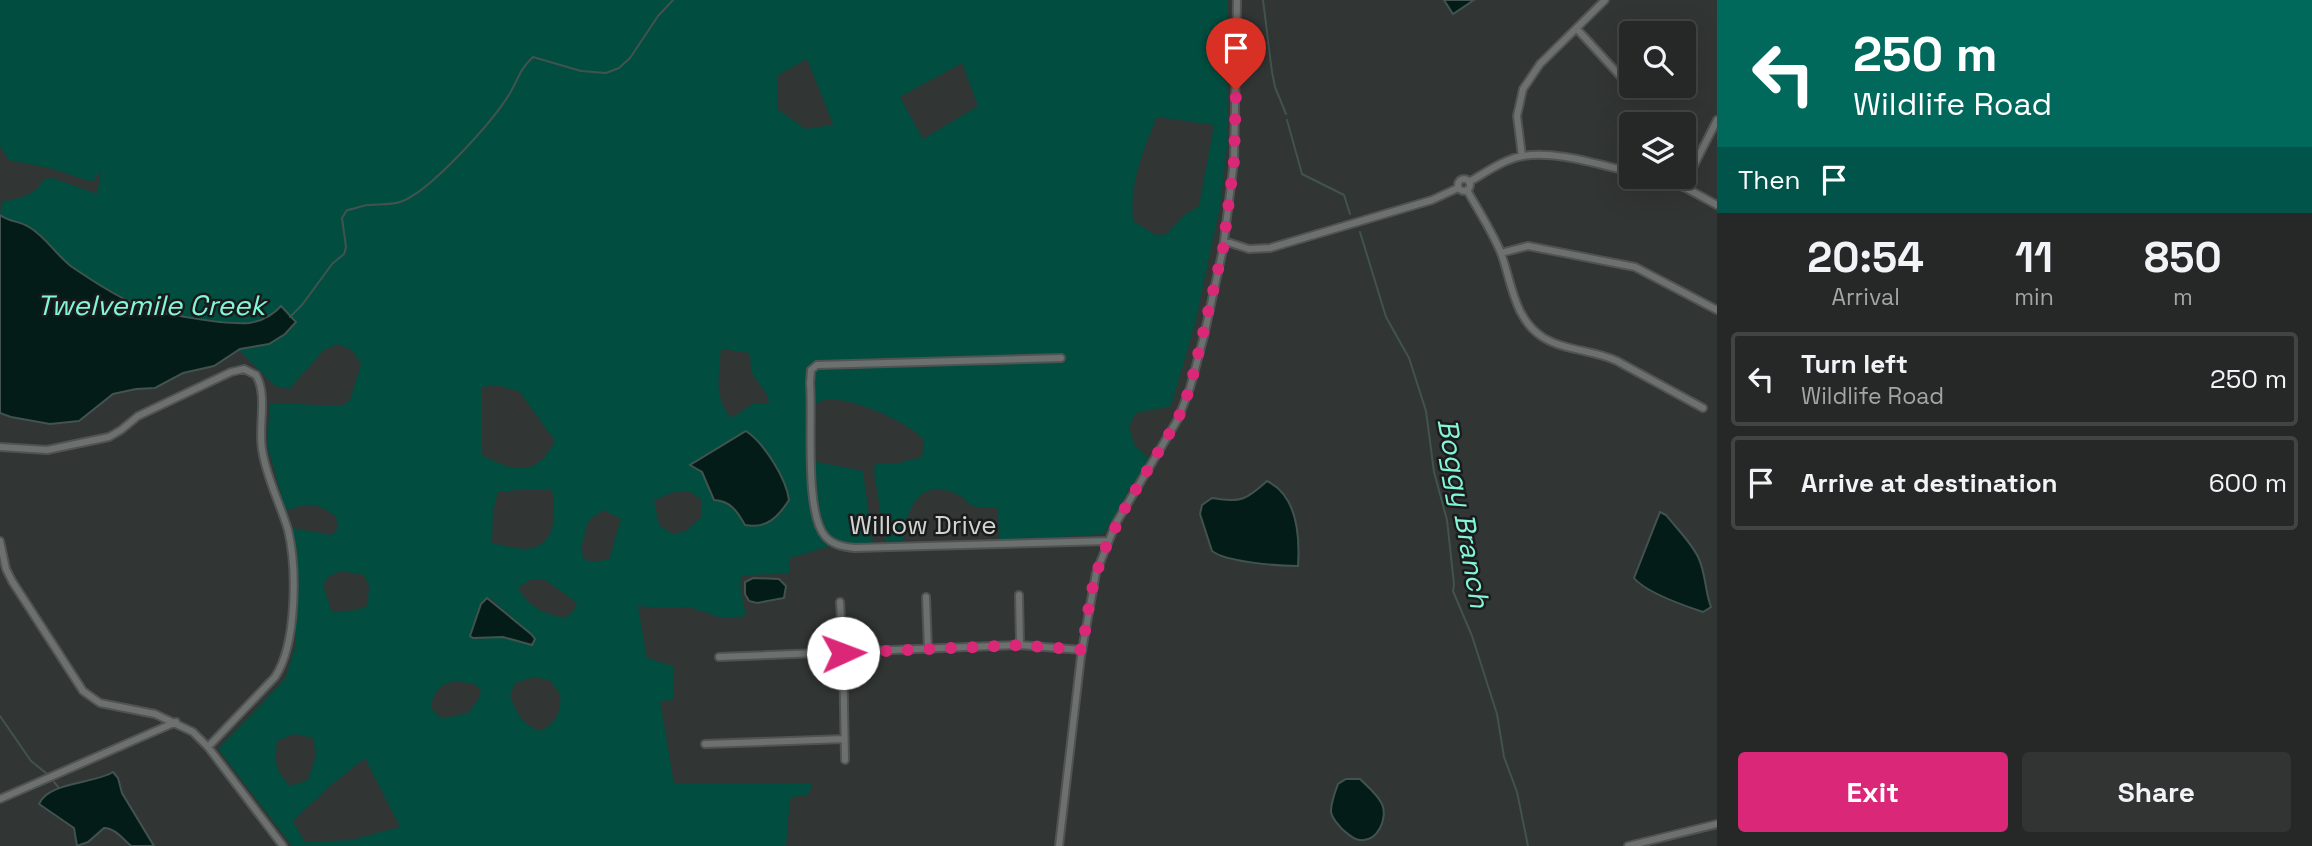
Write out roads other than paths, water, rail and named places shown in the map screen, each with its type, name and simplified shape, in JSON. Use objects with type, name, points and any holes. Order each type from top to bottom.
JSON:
[{"type":"street","points":[[1059,846],[1091,593],[1108,541],[1178,419],[1190,388],[1224,241],[1236,131],[1237,0]]},
{"type":"street","points":[[1522,156],[1517,116],[1523,89],[1541,64],[1605,0]]},
{"type":"street","points":[[1577,29],[1619,75]]},
{"type":"street","points":[[1696,161],[1717,120]]},
{"type":"street","points":[[1466,190],[1469,182],[1522,156],[1552,156],[1619,170]]},
{"type":"street","points":[[1458,188],[1460,180],[1469,182]]},
{"type":"street","points":[[1224,241],[1249,249],[1270,248],[1432,200],[1458,188],[1466,190],[1501,253],[1519,310],[1526,322],[1542,337],[1554,343],[1611,358],[1703,408]]},
{"type":"street","points":[[1687,189],[1717,205]]},
{"type":"street","points":[[1501,253],[1528,246],[1634,267],[1717,310]]},
{"type":"street","name":"Willow Drive","points":[[1061,358],[817,365],[811,370],[810,383],[813,491],[817,518],[829,541],[842,547],[1108,541]]},
{"type":"street","points":[[0,447],[41,451],[96,441],[115,434],[156,406],[231,372],[244,369],[256,375],[261,390],[261,447],[287,526],[292,553],[288,639],[282,665],[275,677],[208,747]]},
{"type":"street","points":[[0,541],[6,569],[12,581],[83,691],[106,705],[155,714],[193,732],[208,747],[283,846]]},
{"type":"street","points":[[1018,595],[1020,645]]},
{"type":"street","points":[[926,597],[928,649]]},
{"type":"street","points":[[840,603],[845,760]]},
{"type":"street","points":[[719,657],[1020,645],[1082,650]]},
{"type":"street","points":[[0,799],[176,722]]},
{"type":"street","points":[[705,744],[844,739]]},
{"type":"street","points":[[1628,846],[1717,824]]},
{"type":"waterway","name":"Twelvemile Creek","points":[[290,317],[332,264],[344,254],[346,247],[342,218],[347,210],[400,202],[427,185],[460,154],[490,120],[533,57],[581,71],[606,73],[619,68],[630,58],[658,16],[673,0]]},
{"type":"waterway","name":"Boggy Branch","points":[[1263,0],[1275,87],[1286,114]]},
{"type":"waterway","name":"Boggy Branch","points":[[1287,120],[1302,174],[1344,195],[1350,214]]},
{"type":"waterway","name":"Boggy Branch","points":[[1360,232],[1386,317],[1409,358],[1426,411],[1434,472],[1447,520],[1453,591],[1472,636],[1497,714],[1504,757],[1517,792],[1528,846]]},
{"type":"waterway","points":[[0,716],[31,761],[46,773]]},
{"type":"waterway","points":[[54,782],[59,788]]}]
